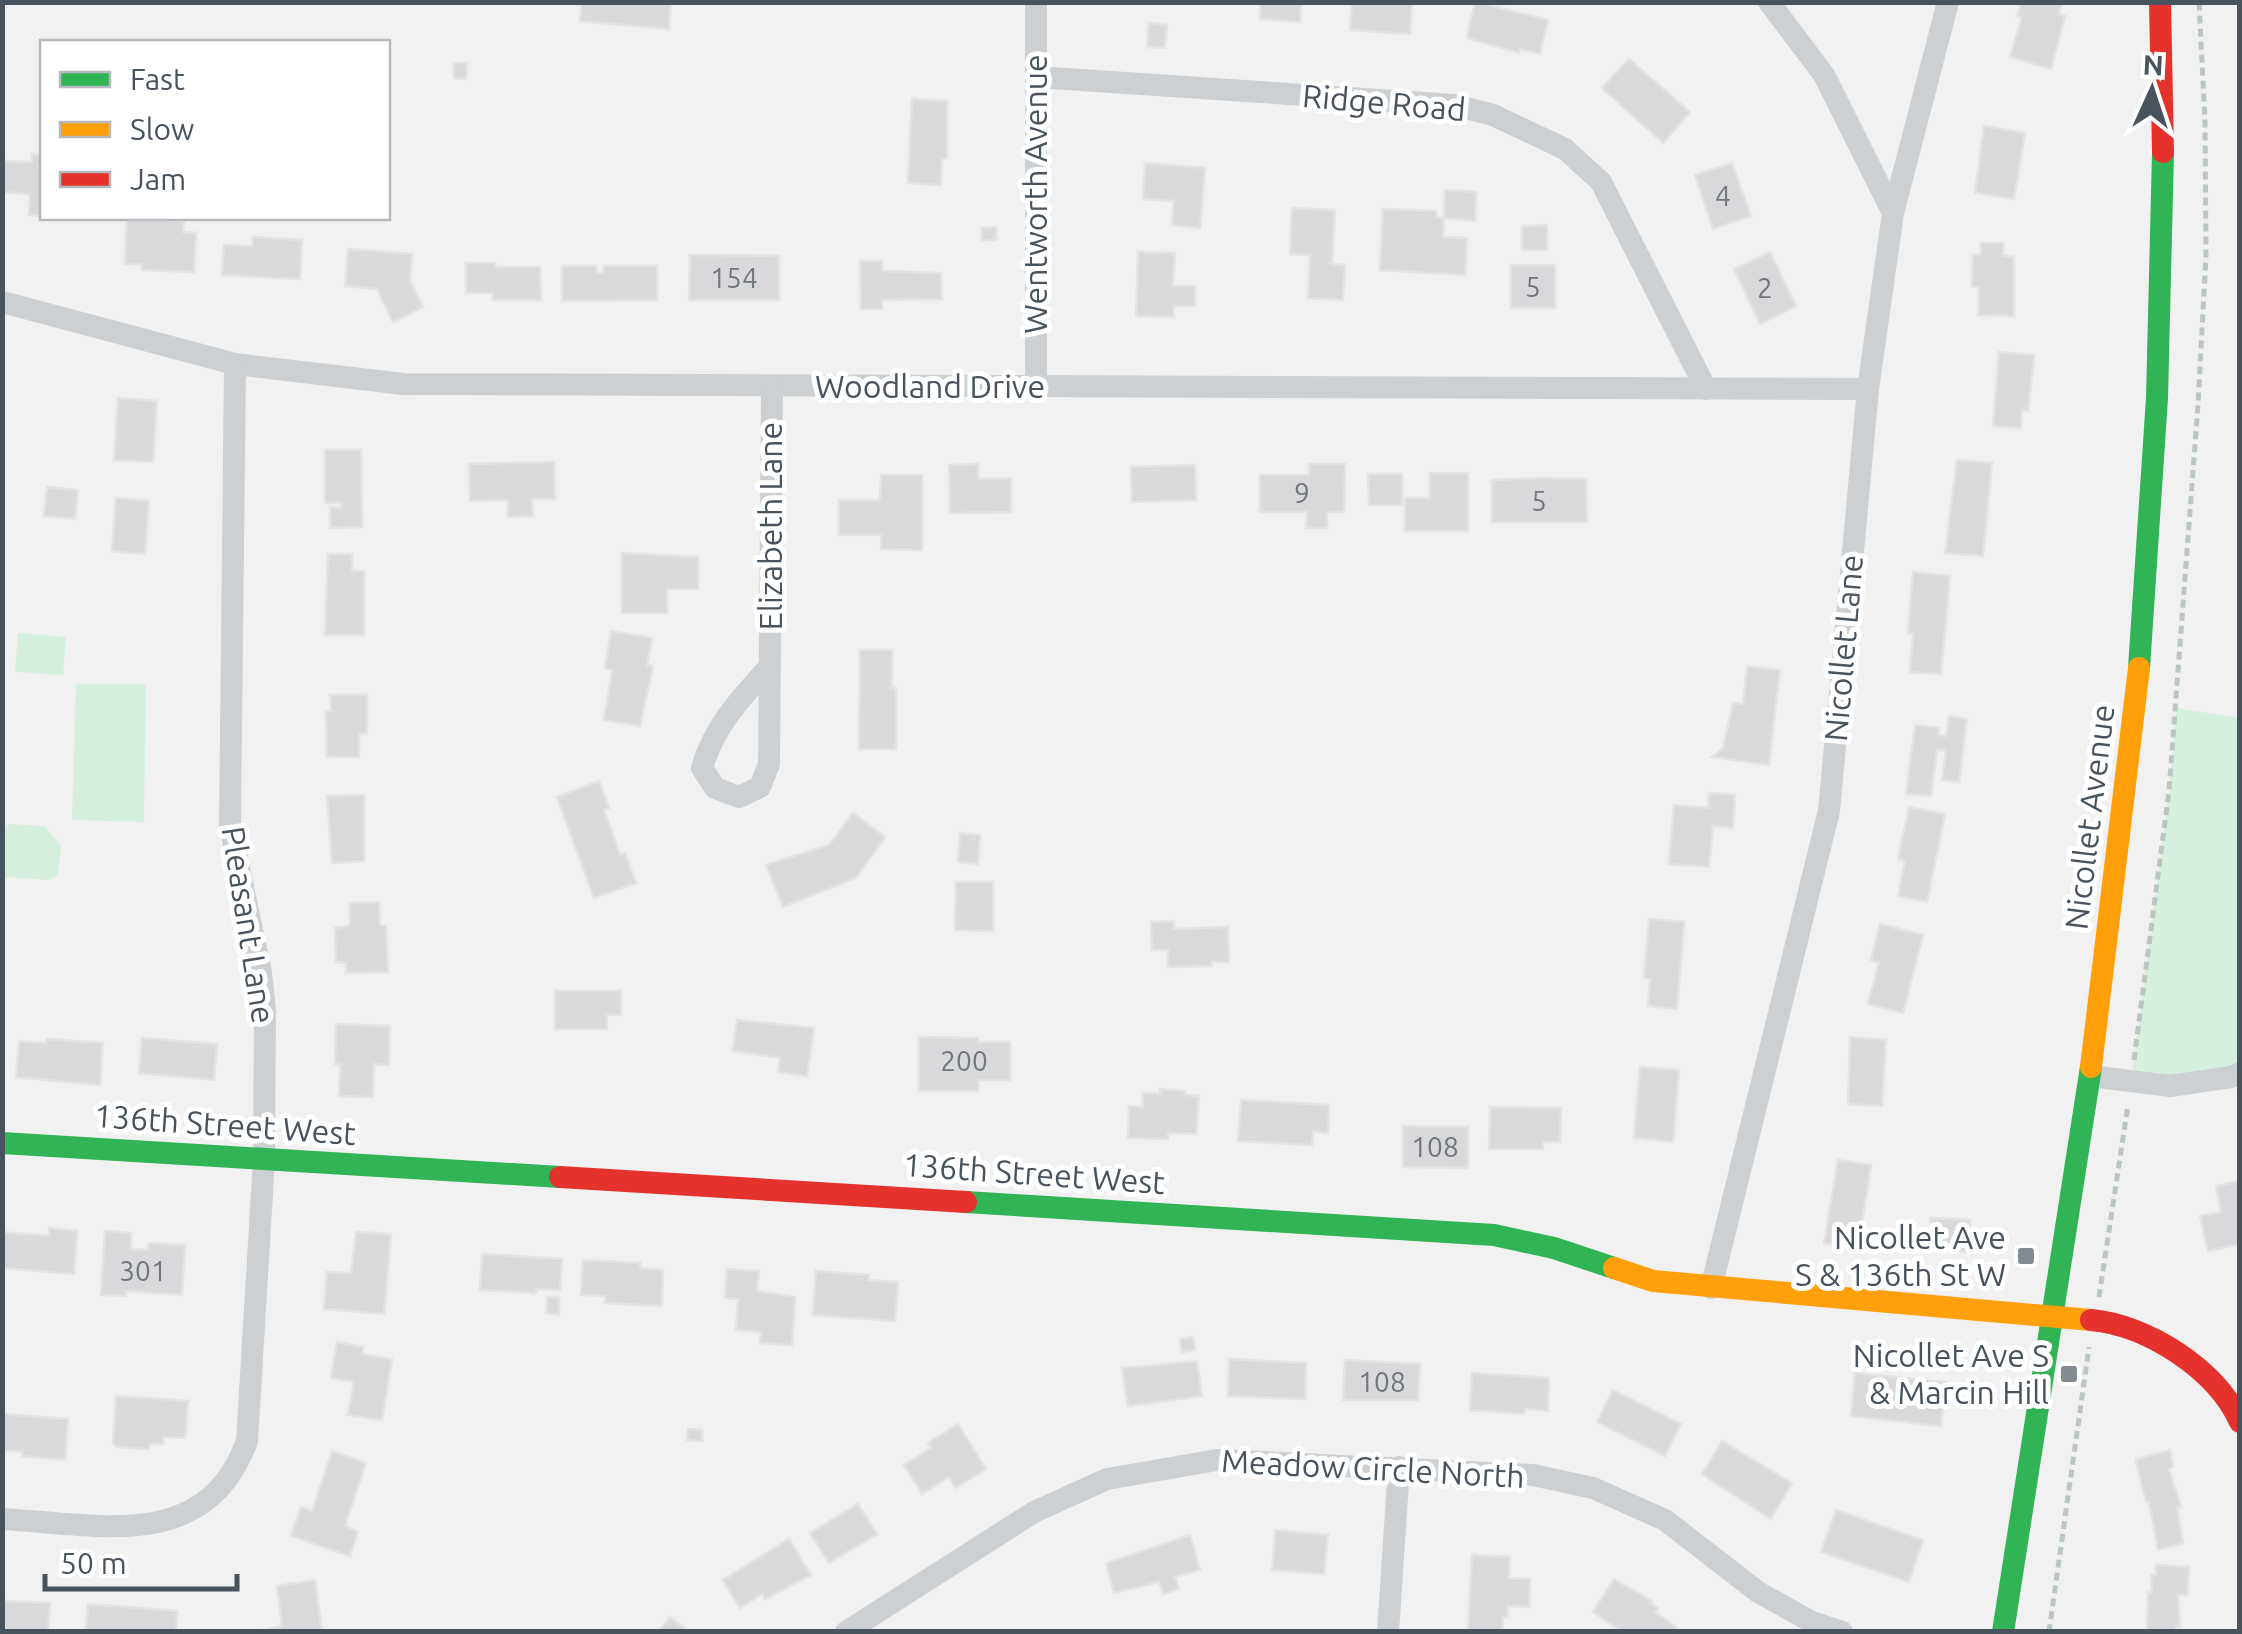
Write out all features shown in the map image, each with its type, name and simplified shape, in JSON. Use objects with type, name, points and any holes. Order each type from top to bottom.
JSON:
[{"type":"street","name":"Wentworth Avenue","points":[[1036,2],[1036,386]]},
{"type":"street","points":[[1769,2],[1824,76],[1893,213]]},
{"type":"street","name":"Nicollet Lane","points":[[1711,1288],[1829,812],[1868,388],[1893,213],[1948,2]]},
{"type":"street","name":"Nicollet Avenue","points":[[2003,1632],[2090,1076],[2137,704],[2157,398],[2163,171],[2160,2]]},
{"type":"street","name":"Ridge Road","points":[[1036,77],[1454,105],[1493,115],[1564,149],[1601,182],[1706,389]]},
{"type":"street","name":"Woodland Drive","points":[[2,302],[235,364],[404,384],[1868,388]]},
{"type":"street","name":"Pleasant Lane","points":[[2,1519],[145,1527],[170,1521],[215,1494],[232,1473],[247,1441],[264,1160],[265,1010],[261,972],[230,825],[235,364]]},
{"type":"street","name":"Elizabeth Lane","points":[[770,666],[728,713],[709,744],[702,768],[715,788],[739,796],[760,787],[769,764],[770,666],[772,387]]},
{"type":"street","points":[[2090,1076],[2170,1086],[2231,1077],[2240,1072]]},
{"type":"street","name":"136th Street West","points":[[2,1143],[1494,1235],[1554,1248],[1653,1281],[2113,1322],[2162,1345],[2207,1374],[2236,1408],[2240,1422]]},
{"type":"street","name":"Meadow Circle North","points":[[846,1632],[1034,1512],[1107,1479],[1217,1460],[1533,1475],[1593,1488],[1664,1520],[1758,1592],[1812,1622],[1842,1632]]},
{"type":"street","points":[[1388,1632],[1399,1467]]},
{"type":"path","points":[[2198,2],[2202,34]]},
{"type":"path","points":[[2049,1632],[2093,1320]]},
{"type":"green space","points":[[18,633],[66,637],[63,675],[15,672]]},
{"type":"green space","points":[[76,684],[146,684],[144,822],[72,820]]},
{"type":"green space","points":[[2176,708],[2239,718],[2239,1073],[2131,1081],[2169,791]]},
{"type":"green space","points":[[10,824],[45,826],[61,846],[58,876],[49,880],[3,877],[3,830]]},
{"type":"building","points":[[582,2],[671,2],[669,29],[580,21]]},
{"type":"building","points":[[1261,2],[1301,2],[1300,22],[1260,19]]},
{"type":"building","points":[[1352,2],[1412,2],[1410,34],[1350,30]]},
{"type":"building","points":[[1475,2],[1548,20],[1540,54],[1520,49],[1519,53],[1467,38]]},
{"type":"building","points":[[2021,2],[2062,2],[2059,14],[2065,16],[2051,69],[2010,57],[2022,17],[2017,16]]},
{"type":"building","points":[[1149,23],[1167,25],[1165,48],[1147,47]]},
{"type":"building","points":[[1629,59],[1690,112],[1663,143],[1602,88]]},
{"type":"building","points":[[454,63],[467,63],[466,79],[454,78]]},
{"type":"building","points":[[912,99],[947,101],[947,158],[942,159],[941,185],[908,183]]},
{"type":"building","points":[[1984,126],[2025,133],[2014,199],[1975,193]]},
{"type":"building","points":[[32,154],[40,155],[40,216],[29,215],[30,194],[2,192],[2,161],[32,162]]},
{"type":"building","points":[[1145,163],[1205,168],[1200,228],[1172,225],[1174,201],[1143,199]]},
{"type":"building","points":[[1732,163],[1751,216],[1713,229],[1695,175]]},
{"type":"building","points":[[1445,190],[1476,192],[1475,221],[1444,218]]},
{"type":"building","points":[[1292,208],[1335,210],[1332,264],[1345,265],[1343,300],[1308,298],[1310,255],[1290,254]]},
{"type":"building","points":[[1383,209],[1436,211],[1436,217],[1444,218],[1443,237],[1467,238],[1465,275],[1380,270]]},
{"type":"building","points":[[127,220],[184,221],[183,232],[196,233],[194,272],[142,270],[142,264],[125,264]]},
{"type":"building","points":[[1547,225],[1547,250],[1522,250],[1522,226]]},
{"type":"building","points":[[996,227],[996,240],[982,240],[982,228]]},
{"type":"building","points":[[253,237],[302,240],[300,279],[222,275],[224,245],[252,246]]},
{"type":"building","points":[[1981,243],[2003,243],[2003,256],[2014,257],[2014,316],[1978,315],[1979,287],[1972,286],[1973,255],[1981,255]]},
{"type":"building","points":[[348,249],[412,254],[410,281],[423,307],[393,322],[377,289],[345,286]]},
{"type":"building","points":[[1138,252],[1175,253],[1173,286],[1195,286],[1195,306],[1174,306],[1174,317],[1136,316]]},
{"type":"building","points":[[1770,252],[1796,306],[1760,324],[1734,269]]},
{"type":"building","points":[[690,255],[779,256],[779,300],[689,300]]},
{"type":"building","points":[[860,261],[882,261],[882,271],[941,273],[942,299],[882,300],[882,309],[861,309]]},
{"type":"building","points":[[466,263],[540,267],[541,300],[493,300],[493,293],[466,293]]},
{"type":"building","points":[[1511,265],[1555,265],[1555,308],[1511,308]]},
{"type":"building","points":[[562,266],[596,266],[596,273],[604,273],[604,266],[657,266],[657,300],[562,301]]},
{"type":"building","points":[[1999,352],[2034,355],[2028,411],[2022,410],[2021,428],[1993,426]]},
{"type":"building","points":[[118,398],[157,401],[153,462],[114,460]]},
{"type":"building","points":[[325,450],[361,450],[362,527],[330,528],[330,507],[341,508],[341,503],[325,503]]},
{"type":"building","points":[[1957,460],[1992,463],[1983,556],[1945,553]]},
{"type":"building","points":[[554,462],[555,499],[532,499],[533,516],[508,517],[508,500],[470,501],[469,464]]},
{"type":"building","points":[[978,464],[978,479],[1011,478],[1011,512],[950,513],[949,465]]},
{"type":"building","points":[[1309,464],[1345,464],[1344,512],[1327,512],[1327,528],[1306,528],[1307,512],[1260,512],[1260,475],[1309,475]]},
{"type":"building","points":[[1195,465],[1196,500],[1132,502],[1131,467]]},
{"type":"building","points":[[1430,473],[1468,473],[1468,531],[1405,531],[1405,498],[1430,498]]},
{"type":"building","points":[[1368,474],[1402,474],[1402,505],[1369,505]]},
{"type":"building","points":[[881,475],[922,475],[922,550],[881,549],[881,535],[839,535],[839,500],[880,500]]},
{"type":"building","points":[[1586,479],[1587,522],[1492,522],[1492,480]]},
{"type":"building","points":[[47,487],[78,490],[75,519],[44,516]]},
{"type":"building","points":[[116,498],[149,501],[145,554],[112,551]]},
{"type":"building","points":[[622,553],[698,557],[698,589],[667,589],[667,613],[622,613]]},
{"type":"building","points":[[328,554],[352,554],[352,571],[364,571],[364,635],[325,635]]},
{"type":"building","points":[[1913,572],[1950,576],[1941,674],[1910,672],[1913,633],[1908,633]]},
{"type":"building","points":[[611,631],[652,638],[647,665],[653,666],[640,726],[604,720],[612,670],[605,668]]},
{"type":"building","points":[[860,650],[892,650],[896,749],[859,749]]},
{"type":"building","points":[[1747,666],[1780,670],[1769,765],[1712,757],[1723,748],[1733,703],[1743,704]]},
{"type":"building","points":[[367,694],[367,734],[359,734],[359,757],[327,757],[326,711],[331,711],[330,695]]},
{"type":"building","points":[[1949,716],[1967,719],[1959,782],[1942,780],[1946,750],[1937,750],[1931,796],[1906,794],[1915,725],[1939,728],[1938,735],[1946,736]]},
{"type":"building","points":[[599,781],[609,808],[604,810],[620,855],[625,853],[636,883],[594,898],[557,797]]},
{"type":"building","points":[[1709,793],[1735,795],[1733,828],[1713,826],[1709,867],[1669,864],[1674,805],[1708,808]]},
{"type":"building","points":[[364,795],[364,861],[332,863],[327,796]]},
{"type":"building","points":[[1909,807],[1945,814],[1927,902],[1898,896],[1905,861],[1898,859]]},
{"type":"building","points":[[853,813],[885,837],[856,878],[783,907],[766,865],[829,845]]},
{"type":"building","points":[[960,833],[980,835],[978,864],[958,862]]},
{"type":"building","points":[[956,882],[993,882],[993,931],[955,930]]},
{"type":"building","points":[[379,902],[380,925],[386,926],[388,972],[346,973],[346,963],[336,962],[335,928],[350,926],[350,903]]},
{"type":"building","points":[[1649,919],[1684,922],[1677,1009],[1648,1006],[1650,979],[1644,978]]},
{"type":"building","points":[[1174,921],[1174,929],[1228,927],[1229,962],[1168,967],[1168,950],[1152,950],[1151,922]]},
{"type":"building","points":[[1880,924],[1923,935],[1903,1013],[1868,1004],[1879,962],[1871,960]]},
{"type":"building","points":[[555,991],[621,991],[621,1015],[607,1015],[607,1029],[555,1029]]},
{"type":"building","points":[[737,1020],[814,1028],[807,1076],[778,1072],[780,1058],[733,1051]]},
{"type":"building","points":[[336,1024],[390,1026],[389,1065],[374,1064],[373,1097],[339,1096]]},
{"type":"building","points":[[919,1037],[1010,1042],[1010,1080],[978,1080],[978,1091],[919,1091]]},
{"type":"building","points":[[1850,1037],[1886,1040],[1882,1106],[1848,1104]]},
{"type":"building","points":[[142,1038],[217,1044],[214,1080],[139,1073]]},
{"type":"building","points":[[47,1039],[103,1043],[100,1085],[16,1077],[19,1041],[46,1043]]},
{"type":"building","points":[[1640,1067],[1679,1070],[1673,1142],[1634,1138]]},
{"type":"building","points":[[1160,1089],[1199,1096],[1196,1134],[1168,1133],[1168,1139],[1128,1138],[1129,1106],[1143,1107],[1143,1093],[1160,1094]]},
{"type":"building","points":[[1241,1100],[1329,1105],[1328,1133],[1313,1131],[1312,1145],[1238,1141]]},
{"type":"building","points":[[1490,1107],[1561,1108],[1560,1142],[1543,1142],[1543,1149],[1489,1149]]},
{"type":"building","points":[[1403,1126],[1468,1127],[1468,1168],[1403,1167]]},
{"type":"building","points":[[1838,1160],[1871,1165],[1858,1248],[1824,1243]]},
{"type":"building","points":[[2240,1181],[2240,1244],[2208,1251],[2200,1216],[2221,1212],[2216,1186]]},
{"type":"building","points":[[1931,1218],[1970,1220],[1968,1252],[1930,1250]]},
{"type":"building","points":[[49,1228],[77,1231],[74,1274],[2,1268],[2,1232],[49,1236]]},
{"type":"building","points":[[105,1231],[131,1233],[131,1249],[148,1250],[149,1243],[185,1245],[182,1295],[126,1291],[126,1296],[101,1295]]},
{"type":"building","points":[[356,1232],[391,1234],[384,1314],[324,1309],[327,1272],[351,1273]]},
{"type":"building","points":[[482,1254],[562,1259],[560,1290],[480,1290]]},
{"type":"building","points":[[583,1260],[640,1263],[640,1268],[663,1270],[662,1306],[605,1303],[606,1296],[581,1295]]},
{"type":"building","points":[[727,1269],[759,1271],[757,1291],[795,1297],[792,1345],[760,1343],[761,1332],[736,1330],[738,1299],[725,1298]]},
{"type":"building","points":[[816,1271],[869,1275],[868,1280],[898,1282],[895,1321],[813,1315]]},
{"type":"building","points":[[547,1297],[559,1297],[559,1315],[546,1313]]},
{"type":"building","points":[[1193,1337],[1195,1350],[1182,1352],[1180,1339]]},
{"type":"building","points":[[337,1342],[363,1347],[362,1354],[392,1359],[382,1420],[348,1415],[354,1382],[331,1378]]},
{"type":"building","points":[[1229,1359],[1306,1363],[1305,1399],[1228,1396]]},
{"type":"building","points":[[1345,1360],[1420,1364],[1418,1400],[1343,1400]]},
{"type":"building","points":[[1197,1361],[1202,1396],[1128,1406],[1122,1368]]},
{"type":"building","points":[[1472,1373],[1549,1378],[1548,1411],[1525,1409],[1524,1414],[1470,1410]]},
{"type":"building","points":[[1855,1373],[1946,1382],[1941,1426],[1851,1416]]},
{"type":"building","points":[[1613,1390],[1681,1424],[1665,1456],[1597,1422]]},
{"type":"building","points":[[116,1396],[188,1401],[185,1438],[163,1437],[163,1444],[150,1444],[149,1449],[116,1447]]},
{"type":"building","points":[[2,1414],[68,1419],[65,1460],[2,1450]]},
{"type":"building","points":[[958,1424],[986,1469],[955,1488],[949,1477],[922,1494],[904,1465],[931,1448],[928,1443]]},
{"type":"building","points":[[688,1429],[702,1430],[702,1441],[687,1440]]},
{"type":"building","points":[[1722,1441],[1792,1483],[1771,1519],[1702,1474]]},
{"type":"building","points":[[2170,1450],[2173,1466],[2169,1469],[2181,1507],[2177,1507],[2183,1543],[2158,1550],[2136,1459]]},
{"type":"building","points":[[332,1451],[366,1463],[345,1526],[358,1531],[350,1556],[291,1536],[301,1507],[312,1511]]},
{"type":"building","points":[[858,1504],[877,1534],[829,1563],[810,1533]]},
{"type":"building","points":[[1836,1510],[1923,1540],[1909,1582],[1821,1552]]},
{"type":"building","points":[[1275,1530],[1328,1535],[1324,1574],[1272,1570]]},
{"type":"building","points":[[1190,1535],[1200,1570],[1175,1577],[1179,1589],[1163,1594],[1159,1582],[1114,1593],[1106,1563]]},
{"type":"building","points":[[789,1539],[811,1575],[765,1599],[762,1594],[740,1608],[723,1580]]},
{"type":"building","points":[[1472,1555],[1510,1557],[1509,1578],[1530,1579],[1529,1607],[1508,1606],[1502,1632],[1468,1632]]},
{"type":"building","points":[[2156,1565],[2189,1567],[2187,1595],[2178,1595],[2180,1627],[2176,1626],[2175,1632],[2147,1632],[2148,1592],[2152,1593],[2151,1575],[2156,1575]]},
{"type":"building","points":[[1614,1579],[1652,1601],[1658,1608],[1655,1612],[1676,1627],[1673,1632],[1623,1632],[1593,1612]]},
{"type":"building","points":[[315,1580],[322,1632],[256,1632],[282,1626],[277,1586]]},
{"type":"building","points":[[2,1601],[50,1603],[48,1632],[2,1632]]},
{"type":"building","points":[[88,1604],[177,1611],[176,1632],[86,1632]]},
{"type":"building","points":[[670,1617],[689,1632],[658,1632]]},
{"type":"traffic: fast","points":[[2139,668],[2157,398],[2163,152]]},
{"type":"traffic: fast","points":[[2003,1632],[2091,1067]]},
{"type":"traffic: fast","points":[[2,1143],[560,1177]]},
{"type":"traffic: fast","points":[[966,1202],[1494,1235],[1554,1248],[1614,1268]]},
{"type":"traffic: slow","points":[[2091,1067],[2139,668]]},
{"type":"traffic: slow","points":[[1614,1268],[1653,1281],[2091,1320]]},
{"type":"traffic: jam","points":[[2160,2],[2163,152]]},
{"type":"traffic: jam","points":[[560,1177],[966,1202]]},
{"type":"traffic: jam","points":[[2091,1320],[2135,1331],[2178,1353],[2215,1385],[2240,1422]]},
{"type":"place","name":"Nicollet Ave S & 136th St W","points":[[2026,1256]]},
{"type":"place","name":"Nicollet Ave S & Marcin Hill","points":[[2069,1374]]}]
